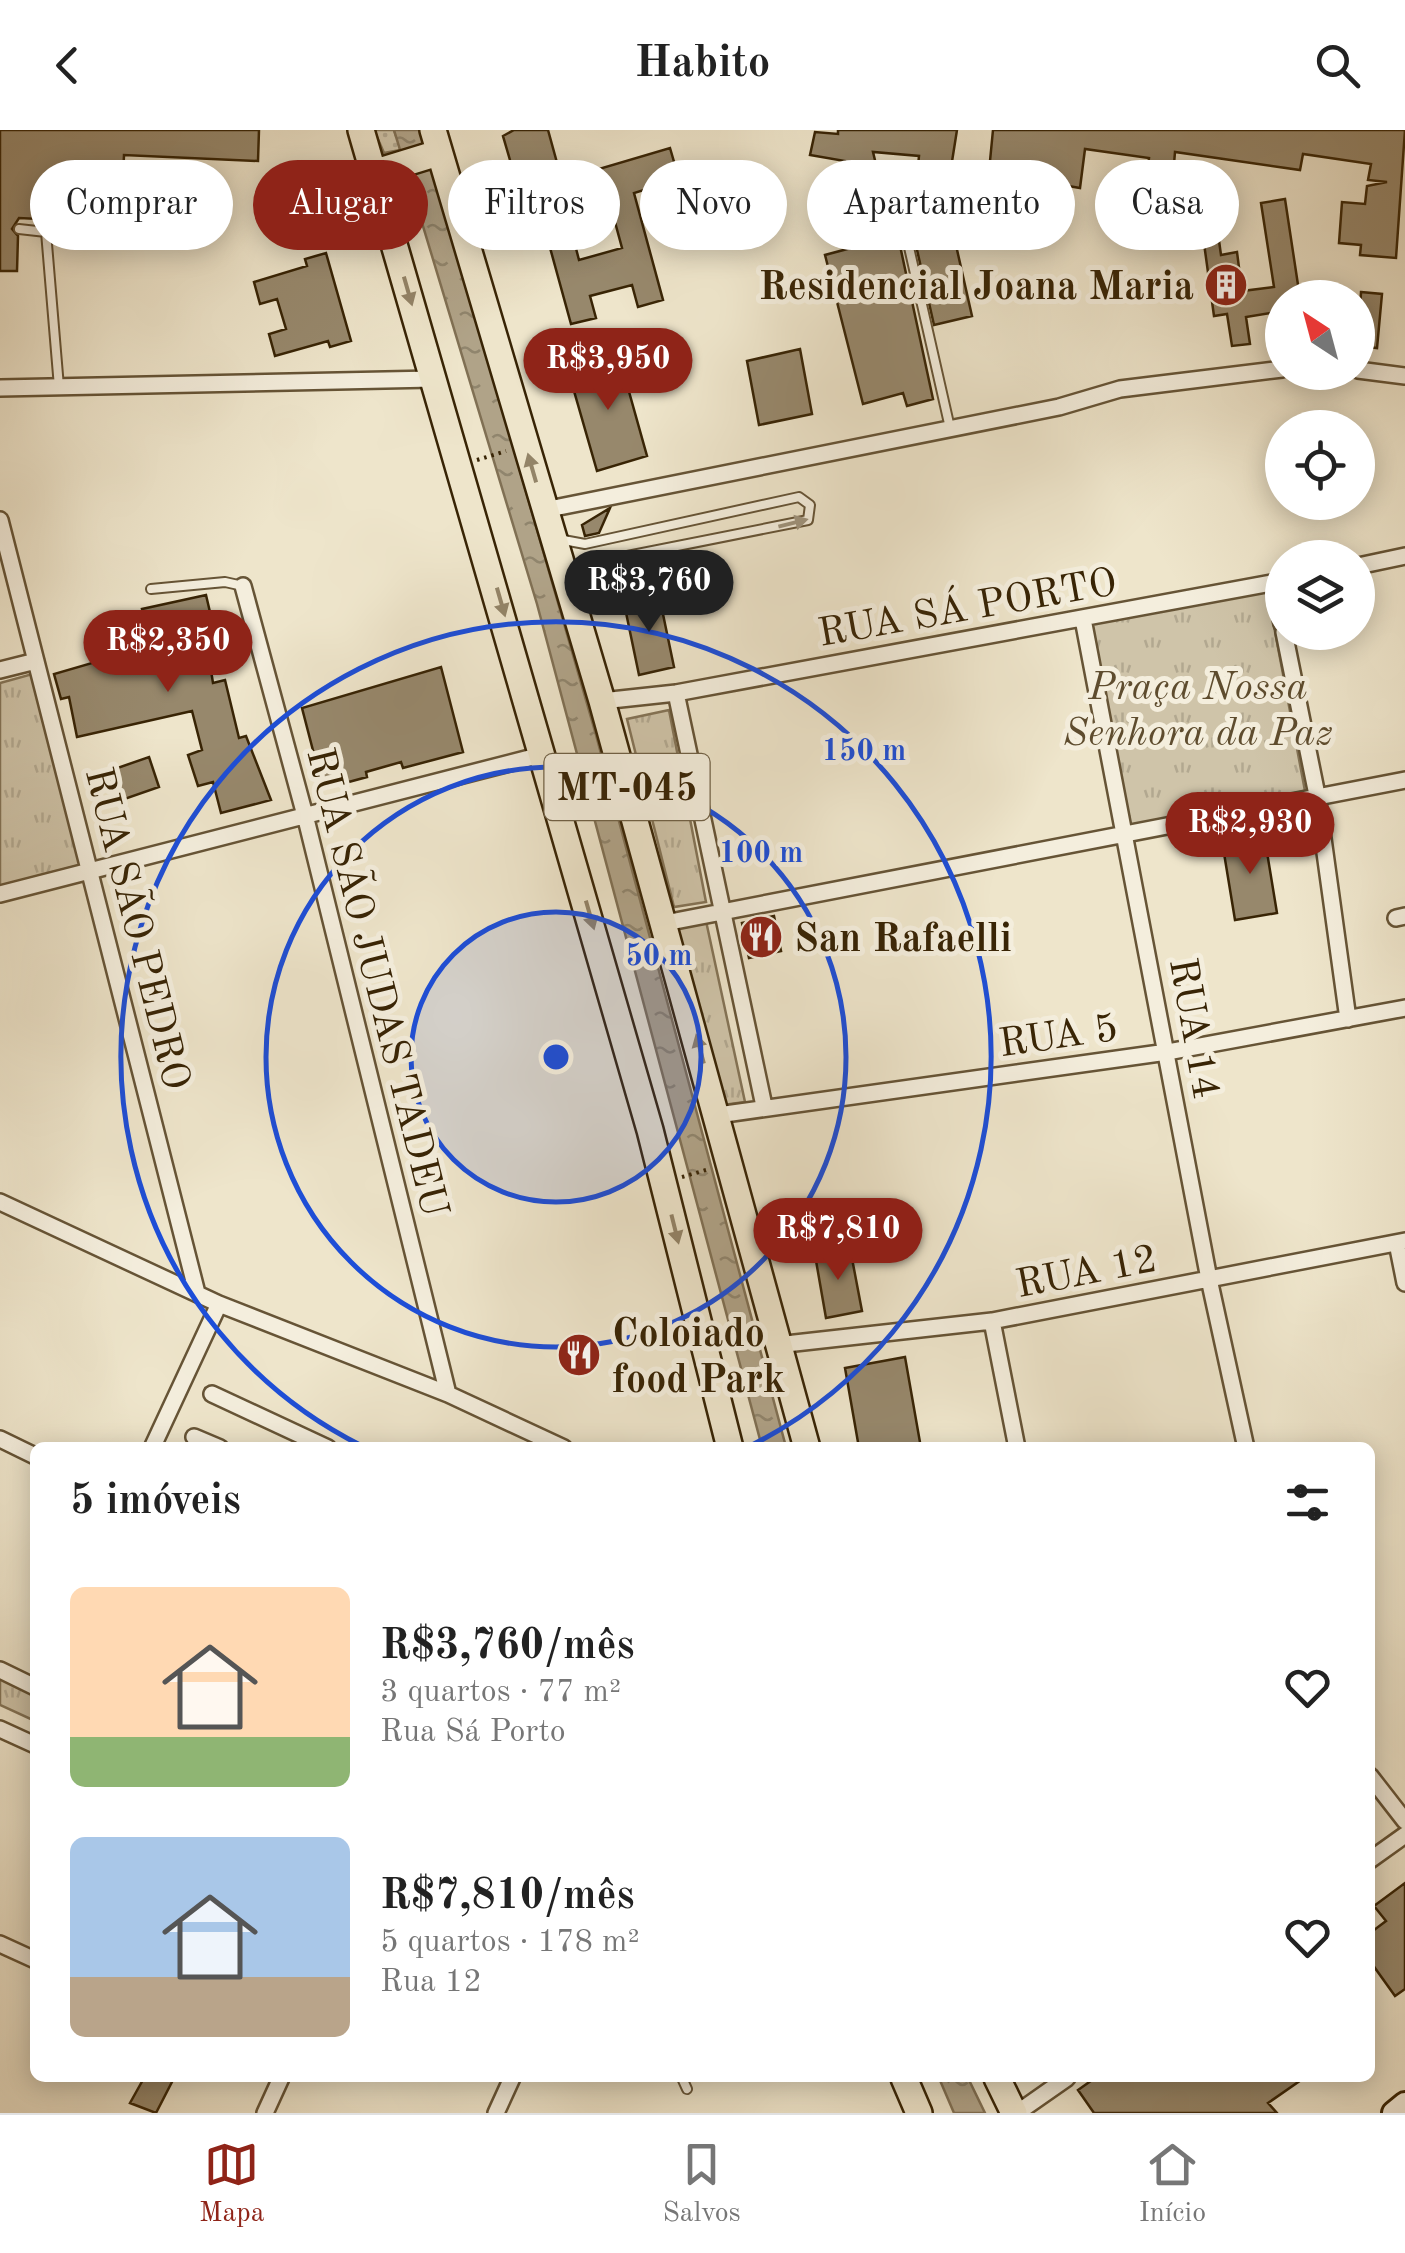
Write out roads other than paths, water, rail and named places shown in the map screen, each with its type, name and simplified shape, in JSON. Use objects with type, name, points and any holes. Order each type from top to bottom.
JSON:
[{"type":"main road","name":"MT-045","points":[[361,130],[375,160]]},
{"type":"main road","name":"MT-045","points":[[432,147],[602,702],[805,1442]]},
{"type":"main road","points":[[404,160],[432,147]]},
{"type":"main road","name":"MT-045","points":[[400,250],[433,379],[545,754],[650,1130],[728,1442]]},
{"type":"main road","points":[[906,2082],[918,2113]]},
{"type":"main road","points":[[999,2082],[1016,2113]]},
{"type":"main road","points":[[1394,2113],[1405,2104]]},
{"type":"street","points":[[544,510],[950,428],[1120,389],[1265,371]]},
{"type":"street","points":[[1375,372],[1405,376]]},
{"type":"street","points":[[0,388],[433,379]]},
{"type":"street","name":"RUA SÃO PEDRO","points":[[0,520],[93,872],[197,1294]]},
{"type":"street","points":[[1375,562],[1405,556]]},
{"type":"street","name":"RUA SÁ PORTO","points":[[602,702],[676,692],[1265,584]]},
{"type":"street","name":"RUA SÃO JUDAS TADEU","points":[[243,586],[306,818],[448,1394]]},
{"type":"street","name":"RUA 14","points":[[1084,619],[1209,1279],[1245,1442]]},
{"type":"street","points":[[1288,650],[1316,795],[1348,1018]]},
{"type":"street","points":[[0,670],[36,661]]},
{"type":"street","points":[[676,692],[764,1106]]},
{"type":"street","points":[[0,894],[545,754]]},
{"type":"street","points":[[665,924],[1127,831],[1405,780]]},
{"type":"street","name":"RUA 5","points":[[718,1115],[1167,1052],[1405,1008]]},
{"type":"street","points":[[0,1202],[197,1294],[448,1394],[551,1442]]},
{"type":"street","points":[[1401,1242],[1405,1283]]},
{"type":"street","name":"RUA 12","points":[[777,1345],[992,1321],[1401,1242]]},
{"type":"street","points":[[155,1442],[220,1304]]},
{"type":"street","points":[[992,1321],[1016,1442]]},
{"type":"street","points":[[212,1394],[315,1442]]},
{"type":"street","points":[[194,1437],[206,1442]]},
{"type":"street","points":[[0,1439],[30,1454]]},
{"type":"street","points":[[0,1670],[30,1685]]},
{"type":"street","points":[[0,1729],[30,1743]]},
{"type":"street","points":[[1375,1782],[1405,1821]]},
{"type":"street","points":[[1375,1856],[1405,1835]]},
{"type":"street","points":[[0,1944],[30,1958]]},
{"type":"street","points":[[265,2113],[279,2082]]},
{"type":"street","points":[[496,2113],[510,2082]]},
{"type":"street","points":[[1016,2113],[1060,2082]]},
{"type":"lane","points":[[19,229],[46,232],[59,386]]},
{"type":"lane","points":[[910,250],[950,428]]},
{"type":"lane","points":[[553,538],[584,544],[799,497],[810,505],[808,520],[592,563],[566,582]]},
{"type":"lane","points":[[152,589],[225,582],[243,586]]},
{"type":"lane","points":[[684,2082],[687,2089]]},
{"type":"water","points":[[394,130],[422,130],[448,220],[448,250],[457,250],[596,735],[785,1442],[761,1442],[537,604],[428,243],[428,160],[403,160]]},
{"type":"water","points":[[941,2082],[970,2082],[985,2113],[954,2113]]},
{"type":"place","name":"Residencial Joana Maria","points":[[1226,285]]},
{"type":"place","name":"San Rafaelli","points":[[761,937]]},
{"type":"place","name":"Coloiado food Park","points":[[579,1355]]},
{"type":"park label","name":"Praça Nossa Senhora da Paz","points":[[1198,708]]}]
